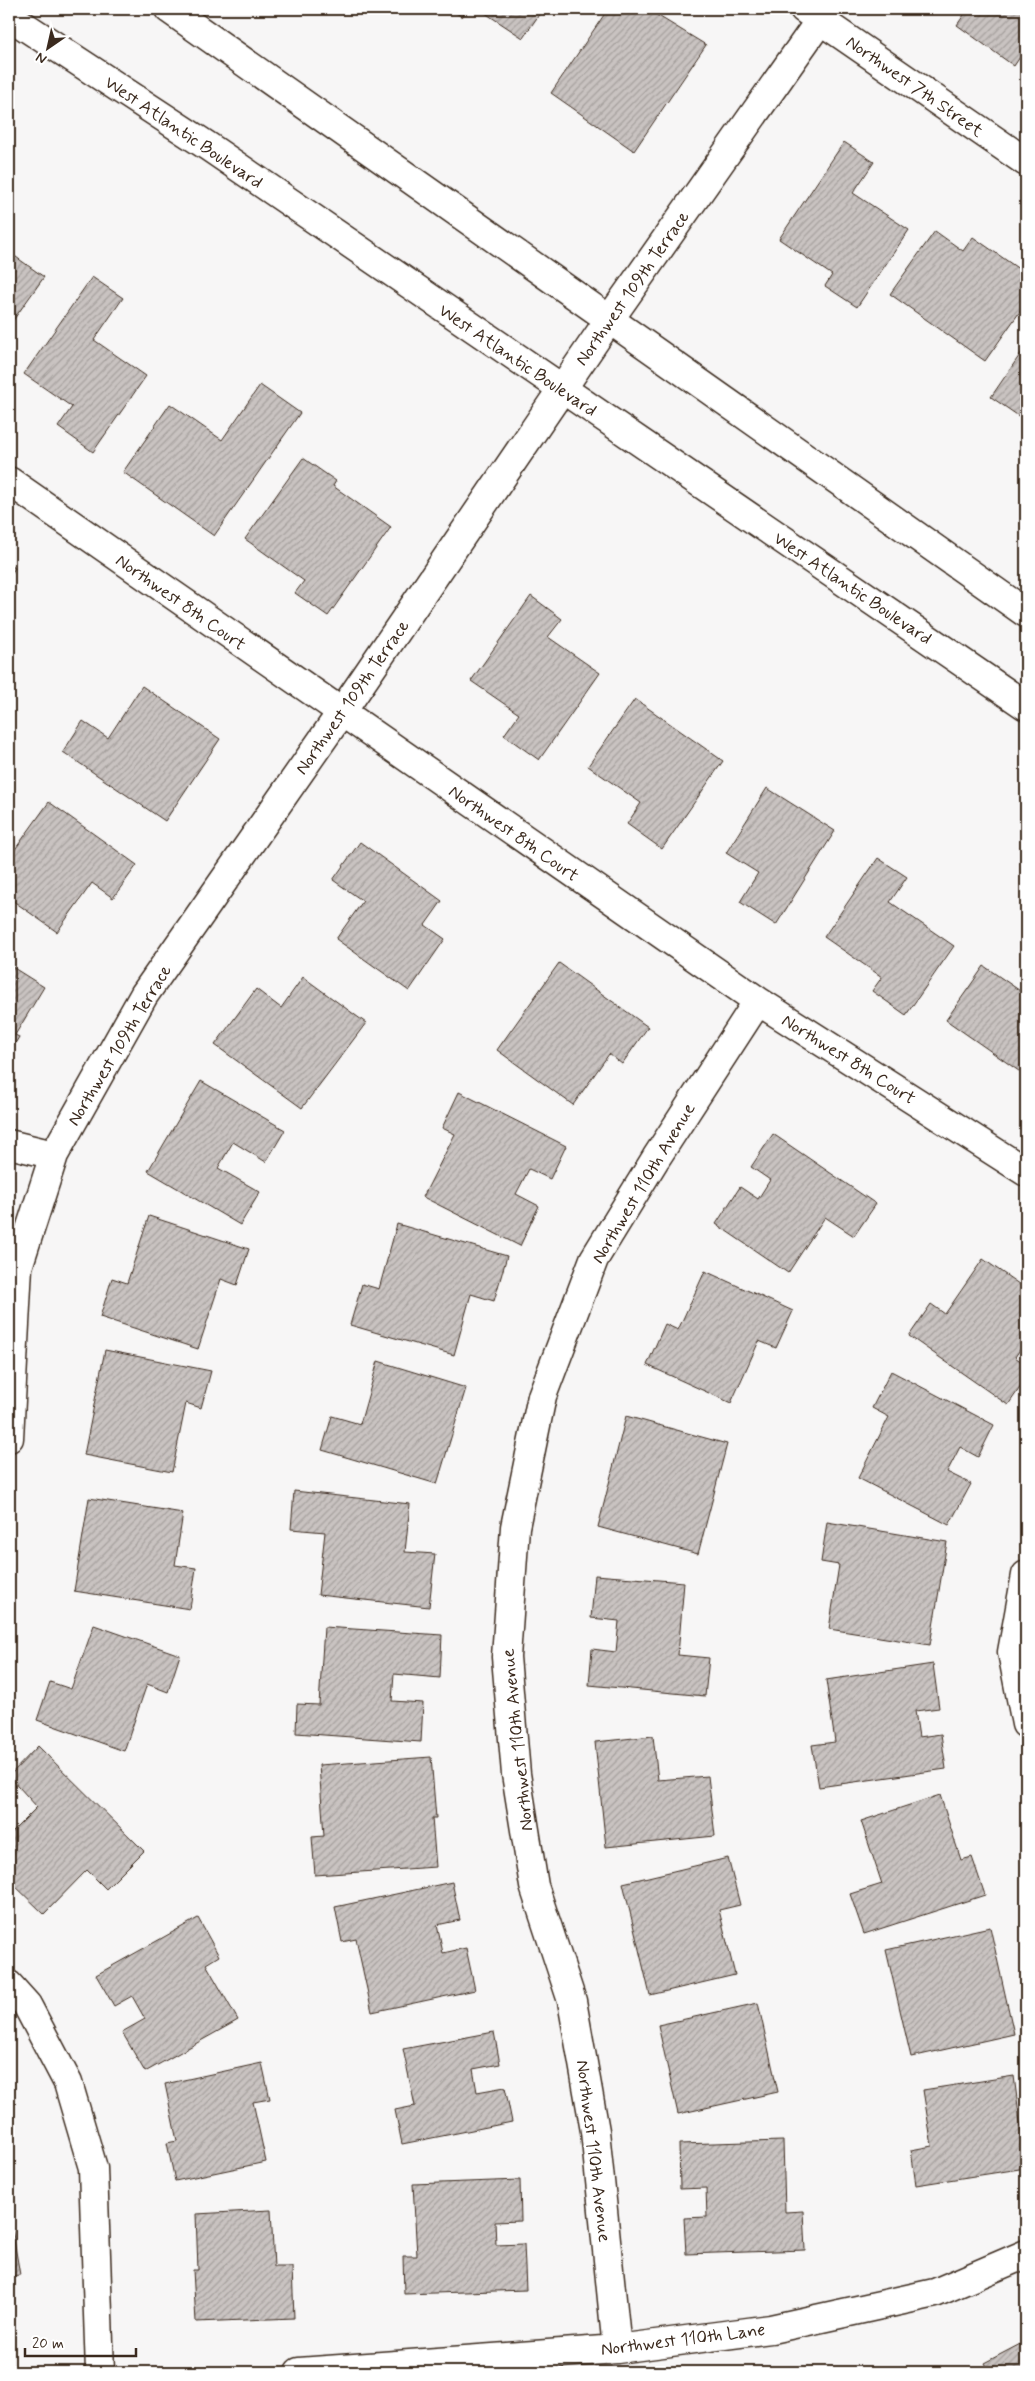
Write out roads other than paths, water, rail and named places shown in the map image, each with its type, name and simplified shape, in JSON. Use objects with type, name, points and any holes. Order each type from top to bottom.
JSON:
[{"type":"street","points":[[169,9],[1026,613]]},
{"type":"street","name":"Northwest 109th Terrace","points":[[9,1438],[18,1267],[54,1156],[144,995],[341,714],[817,13]]},
{"type":"street","name":"Northwest 7th Street","points":[[817,13],[1026,162]]},
{"type":"street","name":"West Atlantic Boulevard","points":[[9,16],[208,147],[1026,706]]},
{"type":"street","name":"Northwest 8th Court","points":[[9,481],[341,714],[758,1001],[1026,1172]]},
{"type":"street","name":"Northwest 110th Avenue","points":[[617,2349],[595,2131],[572,2001],[534,1886],[516,1774],[506,1657],[515,1527],[542,1396],[594,1259],[656,1158],[758,1001]]},
{"type":"street","points":[[9,1144],[54,1156]]},
{"type":"street","points":[[1026,1575],[1012,1652],[1026,1724]]},
{"type":"street","points":[[9,1985],[27,2005],[68,2083],[93,2168],[100,2372]]},
{"type":"street","name":"Northwest 110th Lane","points":[[298,2372],[617,2349],[771,2329],[935,2293],[1026,2254]]}]
